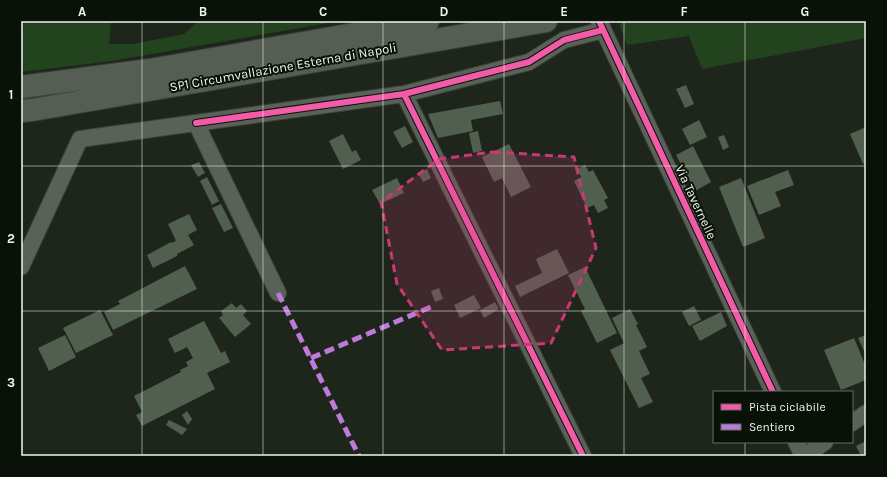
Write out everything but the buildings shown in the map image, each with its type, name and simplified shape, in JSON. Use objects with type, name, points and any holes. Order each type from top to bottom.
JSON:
[{"type":"highway","name":"SP1 Circumvallazione Esterna di Napoli","points":[[21,87],[150,70],[428,21]]},
{"type":"highway","name":"SP1 Circumvallazione Esterna di Napoli","points":[[25,112],[546,21]]},
{"type":"street","points":[[21,267],[80,139],[404,94],[529,62],[564,40],[601,26]]},
{"type":"street","name":"Via Tavernelle","points":[[601,26],[773,391]]},
{"type":"street","points":[[404,94],[583,456]]},
{"type":"street","points":[[196,123],[278,293]]},
{"type":"street","points":[[853,422],[866,413]]},
{"type":"street","points":[[797,443],[804,456],[824,443]]},
{"type":"highlighted area","points":[[493,152],[574,157],[596,248],[551,343],[442,350],[397,284],[381,202],[439,159]]},
{"type":"green space","points":[[24,21],[111,21],[109,44],[133,44],[184,34],[198,21],[339,21],[112,61],[21,72],[21,33]]},
{"type":"green space","points":[[633,21],[866,21],[866,38],[702,69],[689,36],[627,45],[619,24]]},
{"type":"marked path","points":[[278,293],[359,456]]},
{"type":"marked path","points":[[311,358],[433,306]]},
{"type":"cycle path","points":[[599,21],[773,391]]},
{"type":"cycle path","points":[[196,123],[404,94],[529,62],[564,40],[603,30]]},
{"type":"cycle path","points":[[404,94],[583,456]]}]
